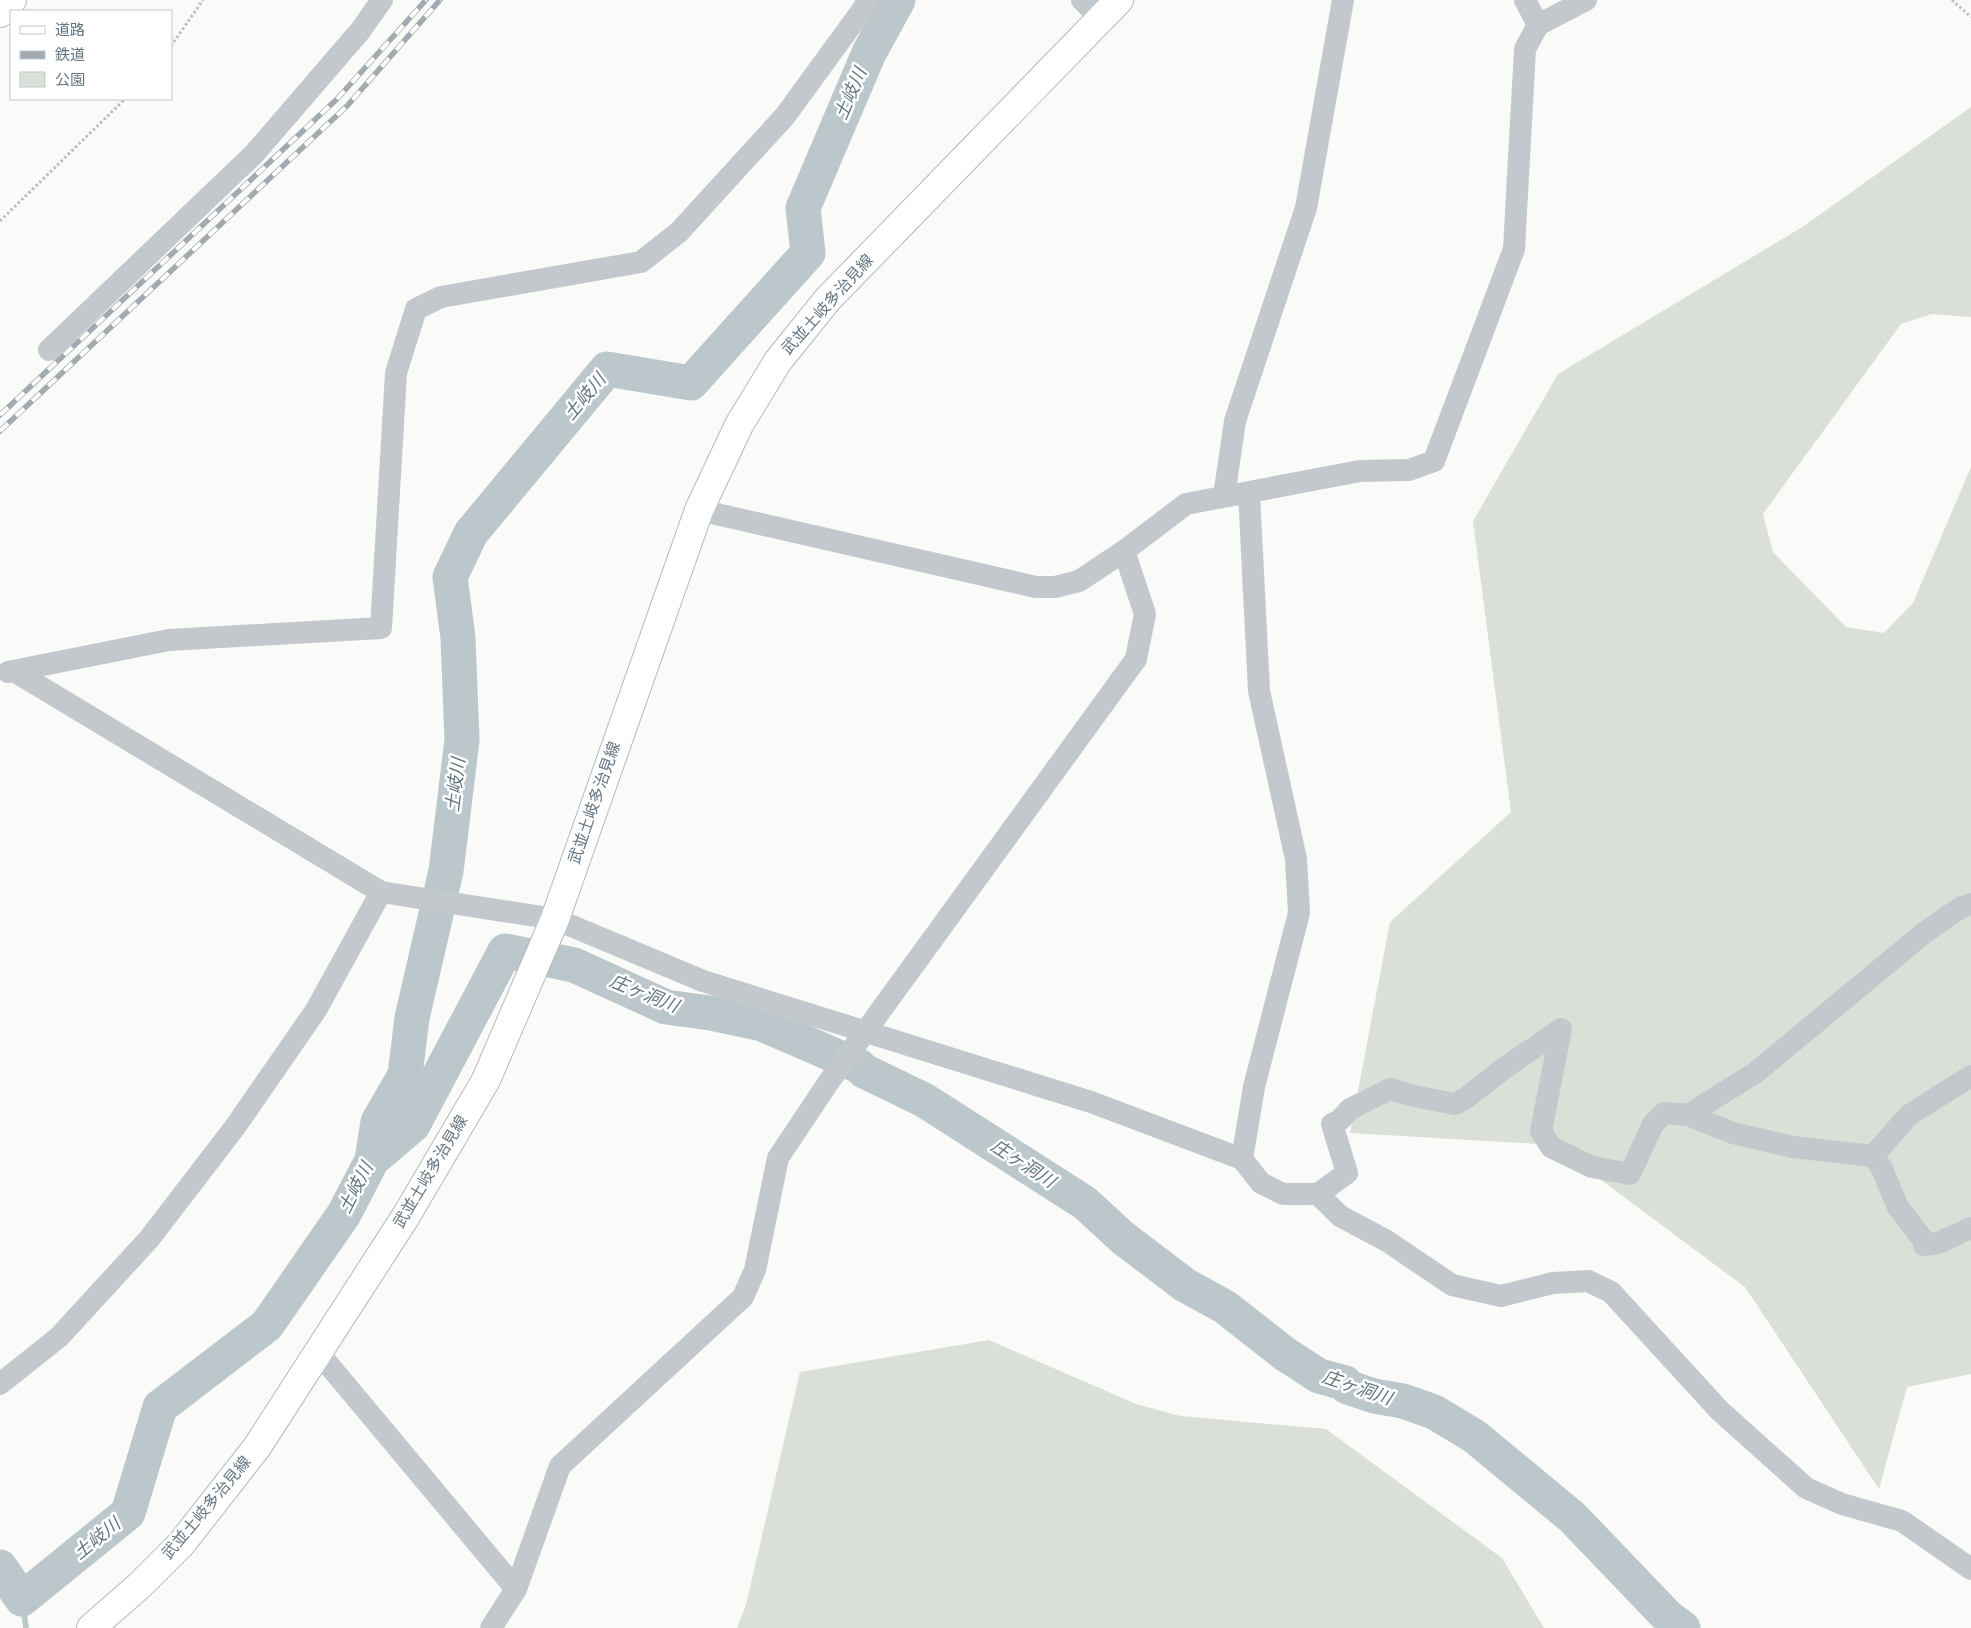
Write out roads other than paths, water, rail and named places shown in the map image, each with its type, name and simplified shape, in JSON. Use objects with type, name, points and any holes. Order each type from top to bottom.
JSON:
[{"type":"main road","points":[[0,13],[12,0]]},
{"type":"main road","name":"武並土岐多治見線","points":[[91,1628],[182,1543],[257,1447],[406,1216],[486,1080],[530,980],[549,922],[698,510],[739,425],[773,369],[828,299],[1098,6]]},
{"type":"street","points":[[49,350],[254,154],[360,31],[382,0]]},
{"type":"street","points":[[7,672],[169,640],[381,628],[396,373],[416,308],[441,297],[641,262],[679,232],[785,116],[864,10],[868,0]]},
{"type":"street","points":[[1224,496],[1235,421],[1306,208],[1342,0]]},
{"type":"street","points":[[1525,0],[1538,25]]},
{"type":"street","points":[[698,510],[1036,587],[1055,587],[1078,581],[1124,551],[1186,504],[1360,471],[1409,470],[1434,461],[1514,249],[1525,49],[1538,25],[1586,0]]},
{"type":"street","points":[[1242,1159],[1254,1087],[1300,913],[1296,859],[1259,691],[1249,493]]},
{"type":"street","points":[[492,1628],[516,1589],[560,1466],[743,1297],[755,1270],[778,1158],[866,1030],[1136,659],[1144,614],[1124,551]]},
{"type":"street","points":[[7,672],[381,892],[549,922],[703,981],[866,1030],[1092,1102],[1242,1159],[1261,1184],[1283,1194],[1318,1194],[1347,1172],[1332,1124],[1340,1120],[1350,1109],[1390,1089],[1455,1104],[1561,1029],[1541,1131],[1552,1147],[1592,1167],[1630,1174],[1653,1124],[1664,1113],[1688,1114],[1733,1132],[1793,1147],[1873,1156],[1882,1169],[1898,1207],[1924,1242],[1924,1245],[1938,1243],[1971,1228]]},
{"type":"street","points":[[0,1384],[59,1337],[149,1239],[235,1127],[316,1010],[381,892]]},
{"type":"street","points":[[1688,1114],[1755,1073],[1924,933],[1960,908],[1971,904]]},
{"type":"street","points":[[1873,1156],[1909,1114],[1971,1076]]},
{"type":"street","points":[[1318,1194],[1340,1216],[1386,1242],[1452,1285],[1501,1296],[1553,1283],[1588,1282],[1611,1292],[1718,1410],[1806,1488],[1842,1504],[1902,1521],[1971,1569]]},
{"type":"street","points":[[318,1352],[516,1589]]},
{"type":"waterway","name":"土岐川","points":[[0,1567],[22,1599],[128,1513],[160,1407],[267,1325],[344,1214],[372,1160],[378,1122],[405,1075],[412,1018],[446,871],[462,740],[458,638],[450,577],[471,533],[607,369],[691,383],[808,253],[803,208],[869,53],[898,0]]},
{"type":"waterway","name":"庄ヶ洞川","points":[[372,1160],[413,1125],[505,951],[574,965],[666,1007],[710,1013],[762,1024],[859,1066],[864,1071],[924,1100],[1085,1203],[1123,1238],[1185,1285],[1225,1307],[1285,1354],[1319,1376],[1345,1383],[1347,1387],[1374,1396],[1403,1401],[1434,1412],[1474,1436],[1572,1517],[1668,1617],[1683,1628]]},
{"type":"waterway","points":[[22,1599],[26,1628]]},
{"type":"railway","points":[[0,415],[337,99],[426,0]]},
{"type":"railway","points":[[0,431],[347,106],[440,0]]}]
